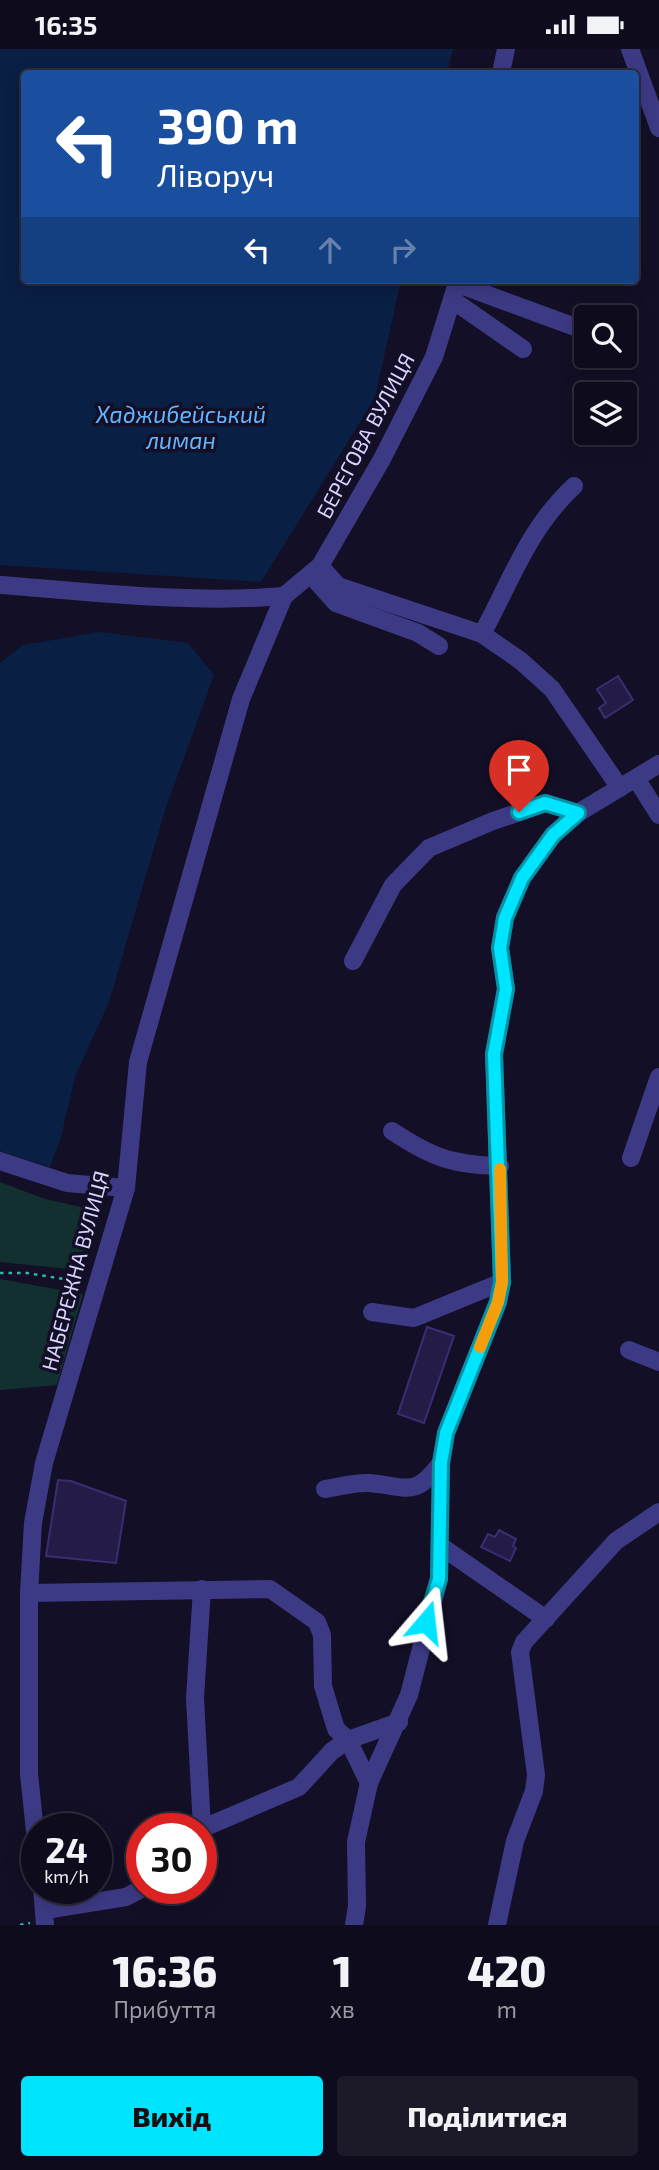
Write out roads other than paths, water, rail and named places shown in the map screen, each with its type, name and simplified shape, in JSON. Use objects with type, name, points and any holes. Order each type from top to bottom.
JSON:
[{"type":"street","points":[[502,70],[506,49]]},
{"type":"street","points":[[630,49],[638,70]]},
{"type":"street","points":[[639,74],[659,128]]},
{"type":"street","points":[[457,289],[574,327]]},
{"type":"street","points":[[457,289],[523,349]]},
{"type":"street","name":"БЕРЕГОВА ВУЛИЦЯ","points":[[284,596],[315,570],[415,399],[434,357],[457,289]]},
{"type":"street","points":[[482,633],[518,569],[529,539],[549,509],[574,486]]},
{"type":"street","points":[[315,570],[338,586],[482,633],[552,689],[620,789]]},
{"type":"street","points":[[315,570],[336,603],[418,633],[439,646]]},
{"type":"street","points":[[0,585],[131,595],[255,598],[284,596]]},
{"type":"street","name":"НАБЕРЕЖНА ВУЛИЦЯ","points":[[33,1813],[29,1774],[29,1593],[33,1523],[44,1463],[126,1188],[138,1062],[241,699],[284,596]]},
{"type":"street","points":[[354,1925],[358,1906],[355,1842],[369,1783],[399,1722],[439,1579],[442,1547],[441,1463],[446,1433],[498,1302],[502,1282],[500,1165],[494,1054],[506,989],[500,948],[505,918],[522,878],[553,835],[578,813],[637,780],[659,764]]},
{"type":"street","points":[[637,780],[659,815]]},
{"type":"street","points":[[353,961],[393,885],[429,848],[545,803],[578,813]]},
{"type":"street","points":[[631,1158],[659,1077]]},
{"type":"street","points":[[392,1131],[423,1152],[445,1161],[466,1165],[500,1165]]},
{"type":"street","points":[[0,1161],[67,1183],[126,1188]]},
{"type":"street","points":[[372,1312],[414,1318],[502,1282]]},
{"type":"street","points":[[629,1350],[659,1361]]},
{"type":"street","points":[[325,1489],[367,1483],[407,1490],[425,1481],[441,1463]]},
{"type":"street","points":[[497,1925],[514,1841],[534,1791],[536,1775],[520,1652],[524,1642],[615,1541],[659,1512]]},
{"type":"street","points":[[442,1547],[546,1619]]},
{"type":"street","points":[[201,1813],[195,1698],[202,1589]]},
{"type":"street","points":[[29,1593],[270,1590],[317,1622],[322,1635],[323,1686],[336,1729],[348,1740],[369,1783]]},
{"type":"street","points":[[217,1823],[299,1787],[320,1760],[348,1740],[399,1722]]},
{"type":"street","points":[[45,1917],[126,1897]]},
{"type":"water","name":"Хаджибейський лиман","points":[[0,49],[453,49],[448,70],[21,70],[21,284],[400,284],[375,398],[261,582],[0,565]]},
{"type":"water","points":[[100,632],[188,643],[214,675],[165,810],[109,1002],[75,1077],[61,1137],[50,1167],[0,1151],[0,663],[23,645]]}]
